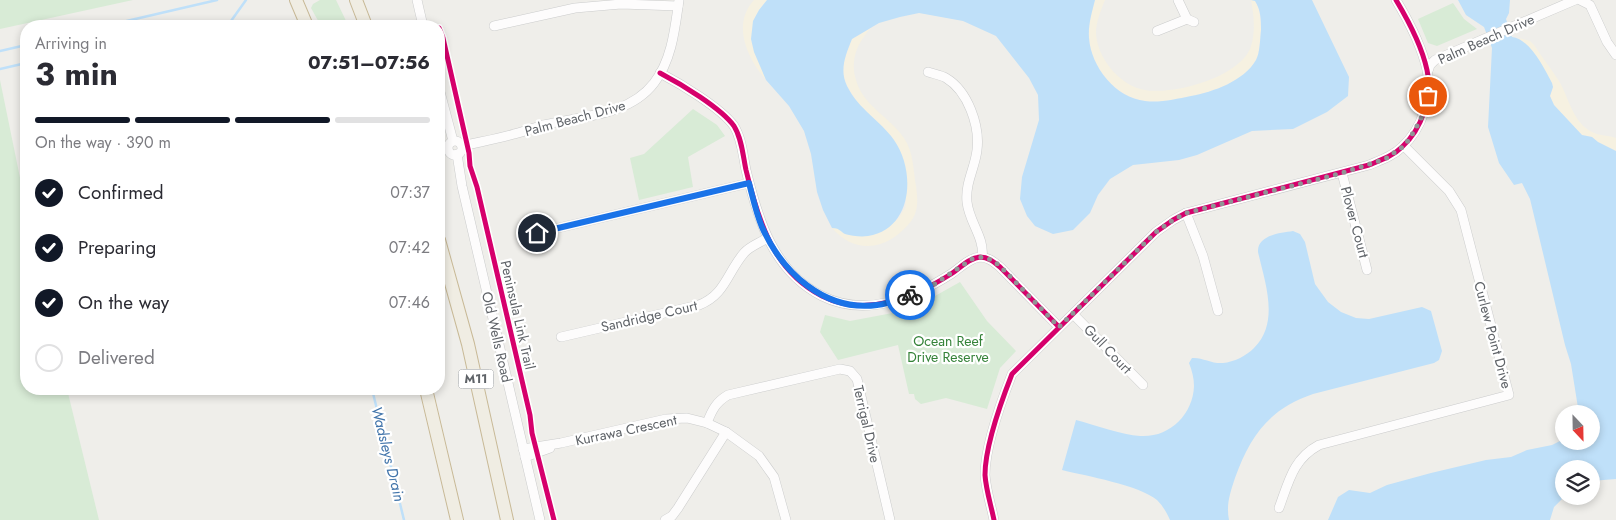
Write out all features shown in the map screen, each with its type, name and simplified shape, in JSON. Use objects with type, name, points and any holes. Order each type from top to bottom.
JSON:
[{"type":"highway","points":[[296,0],[304,20]]},
{"type":"highway","points":[[356,0],[364,20]]},
{"type":"highway","name":"M11","points":[[445,262],[468,344],[507,520]]},
{"type":"highway","points":[[427,395],[457,520]]},
{"type":"street","points":[[417,0],[422,20]]},
{"type":"street","points":[[1157,31],[1191,20],[1178,0]]},
{"type":"street","points":[[994,520],[986,485],[986,464],[1002,398],[1012,374],[1156,232],[1186,213],[1342,173],[1385,159],[1404,146],[1416,129],[1425,108],[1428,96],[1428,71],[1407,17],[1396,0]]},
{"type":"street","name":"Palm Beach Drive","points":[[1428,71],[1430,65],[1435,60],[1581,0],[1590,6],[1607,42],[1616,55]]},
{"type":"street","points":[[494,26],[575,8],[621,4],[679,3]]},
{"type":"street","name":"Palm Beach Drive","points":[[458,144],[624,107],[642,96],[660,73],[672,44],[679,3]]},
{"type":"street","points":[[928,72],[946,78],[954,84],[962,94],[974,118],[978,148],[975,164],[969,176],[967,202],[970,218],[982,241],[982,257]]},
{"type":"street","points":[[660,73],[725,116],[734,127],[739,140],[755,208],[767,238],[782,262],[808,288],[837,302],[857,306],[877,305],[913,294],[944,278],[972,259],[982,257],[992,260],[1000,266],[1059,327]]},
{"type":"street","points":[[445,106],[458,144]]},
{"type":"street","name":"Old Wells Road","points":[[458,144],[461,152],[456,154],[540,520]]},
{"type":"street","name":"Curlew Point Drive","points":[[1279,508],[1297,463],[1308,451],[1319,445],[1509,395],[1461,210],[1449,191],[1404,146]]},
{"type":"street","name":"Plover Court","points":[[1342,173],[1367,270]]},
{"type":"street","points":[[537,233],[749,183]]},
{"type":"street","points":[[1186,213],[1204,256],[1218,311]]},
{"type":"street","name":"Sandridge Court","points":[[561,336],[699,305],[709,301],[717,295],[745,252],[767,238]]},
{"type":"street","name":"Gull Court","points":[[1073,314],[1143,385]]},
{"type":"street","name":"Terrigal Drive","points":[[707,424],[714,406],[719,400],[728,395],[840,369],[850,371],[857,379],[890,520]]},
{"type":"street","name":"Kurrawa Crescent","points":[[524,453],[666,420],[687,418],[726,432],[759,456],[774,477],[786,520]]},
{"type":"street","points":[[665,520],[672,516],[678,508],[726,432]]},
{"type":"green space","points":[[0,0],[133,0],[41,20],[20,20],[20,25],[0,29]]},
{"type":"green space","points":[[320,0],[336,0],[346,20],[318,20],[311,8],[313,4]]},
{"type":"green space","points":[[1453,3],[1464,19],[1477,29],[1437,46],[1428,43],[1418,19]]},
{"type":"green space","points":[[0,80],[20,178],[20,395],[68,395],[99,520],[0,520]]},
{"type":"green space","points":[[693,109],[717,125],[725,136],[688,157],[693,187],[639,200],[630,158],[644,154]]},
{"type":"green space","name":"Ocean Reef Drive Reserve","points":[[960,282],[987,321],[1016,351],[1000,368],[987,409],[946,398],[921,404],[915,399],[914,394],[909,394],[898,345],[838,360],[820,332],[825,315],[850,321],[898,312],[935,296]]},
{"type":"sand","points":[[754,0],[767,0],[758,12],[753,27],[761,66],[766,80],[759,72],[748,52],[743,31],[747,10]]},
{"type":"sand","points":[[1095,0],[1105,0],[1099,16],[1096,33],[1097,42],[1105,61],[1119,77],[1136,87],[1157,91],[1188,87],[1219,76],[1232,68],[1243,59],[1252,43],[1254,25],[1251,0],[1255,1],[1258,8],[1261,30],[1256,60],[1236,80],[1209,92],[1162,101],[1135,99],[1115,87],[1100,70],[1095,60],[1091,49],[1089,33],[1090,19]]},
{"type":"sand","points":[[871,28],[856,52],[854,73],[859,89],[864,97],[898,131],[910,150],[917,202],[912,220],[900,233],[890,240],[874,246],[868,246],[857,245],[848,241],[832,228],[838,228],[845,234],[868,236],[898,219],[905,208],[906,199],[871,117],[858,104],[847,86],[843,74],[844,60],[852,39]]},
{"type":"sand","points":[[1519,38],[1530,41],[1534,45],[1559,81],[1579,121],[1593,133],[1616,138],[1616,151],[1592,137],[1582,135],[1554,105],[1550,96],[1553,87],[1530,49]]},
{"type":"water","points":[[767,0],[1095,0],[1089,38],[1091,49],[1100,70],[1124,94],[1134,99],[1156,101],[1209,92],[1236,80],[1251,67],[1256,60],[1260,46],[1261,19],[1255,1],[1251,0],[1312,0],[1349,77],[1348,96],[1327,112],[1293,129],[1252,131],[1197,155],[1179,160],[1133,165],[1110,179],[1098,195],[1090,213],[1073,230],[1053,234],[1035,226],[1027,216],[1020,199],[1022,177],[1039,120],[1038,95],[1029,78],[996,36],[963,21],[919,13],[900,17],[879,23],[852,39],[843,68],[847,86],[857,102],[888,133],[901,153],[906,167],[906,197],[902,211],[894,222],[883,231],[868,236],[851,235],[832,228],[817,192],[811,154],[804,131],[789,106],[766,80],[754,52],[751,39],[753,21]]},
{"type":"water","points":[[1458,0],[1510,0],[1509,13],[1506,19],[1512,37],[1525,43],[1541,62],[1552,83],[1553,87],[1550,96],[1554,105],[1582,135],[1592,137],[1616,151],[1616,479],[1600,480],[1600,460],[1555,460],[1556,505],[1550,520],[1328,520],[1338,497],[1349,490],[1370,493],[1387,485],[1431,473],[1486,460],[1511,457],[1527,450],[1555,444],[1555,450],[1600,450],[1600,405],[1578,405],[1571,364],[1530,199],[1522,183],[1514,185],[1499,163],[1488,127],[1492,48],[1484,27],[1466,15]]},
{"type":"water","points":[[1293,231],[1300,234],[1305,242],[1315,284],[1328,302],[1341,312],[1356,318],[1369,319],[1422,307],[1431,311],[1442,351],[1439,360],[1434,363],[1313,394],[1298,400],[1273,416],[1255,437],[1241,463],[1229,499],[1229,520],[1170,520],[1159,502],[1149,495],[1112,482],[1062,470],[1076,420],[1133,435],[1151,436],[1161,433],[1178,423],[1193,397],[1193,374],[1189,363],[1192,358],[1219,363],[1227,362],[1240,358],[1254,348],[1262,338],[1269,314],[1267,289],[1258,252],[1259,246],[1265,238]]},
{"type":"waterway","points":[[131,20],[217,0]]},
{"type":"waterway","name":"Wadsleys Drain","points":[[232,20],[246,0]]},
{"type":"waterway","points":[[0,51],[20,46]]},
{"type":"waterway","points":[[0,69],[20,64]]},
{"type":"waterway","name":"Wadsleys Drain","points":[[373,395],[404,520]]},
{"type":"cycle path","points":[[994,520],[987,492],[986,463],[994,424],[1012,374],[1156,232],[1186,213],[1369,165],[1387,158],[1409,140],[1424,112],[1427,101],[1428,80],[1425,61],[1418,43],[1396,0]]},
{"type":"cycle path","name":"Peninsula Link Trail","points":[[445,47],[469,153],[470,166],[477,187],[530,415],[532,433],[554,520]]},
{"type":"cycle path","points":[[660,73],[710,104],[734,126],[741,142],[756,207],[770,242],[791,273],[822,296],[855,305],[889,302],[921,291],[951,274],[968,261],[983,257],[1000,267],[1059,327]]},
{"type":"way so far","points":[[910,295],[933,285],[972,259],[982,257],[992,260],[1000,266],[1059,327],[1156,232],[1186,213],[1342,173],[1385,159],[1404,146],[1410,138],[1421,119],[1428,96]]},
{"type":"route","points":[[537,233],[749,183],[755,208],[767,238],[782,262],[808,288],[837,302],[857,306],[877,305],[910,295]]}]
